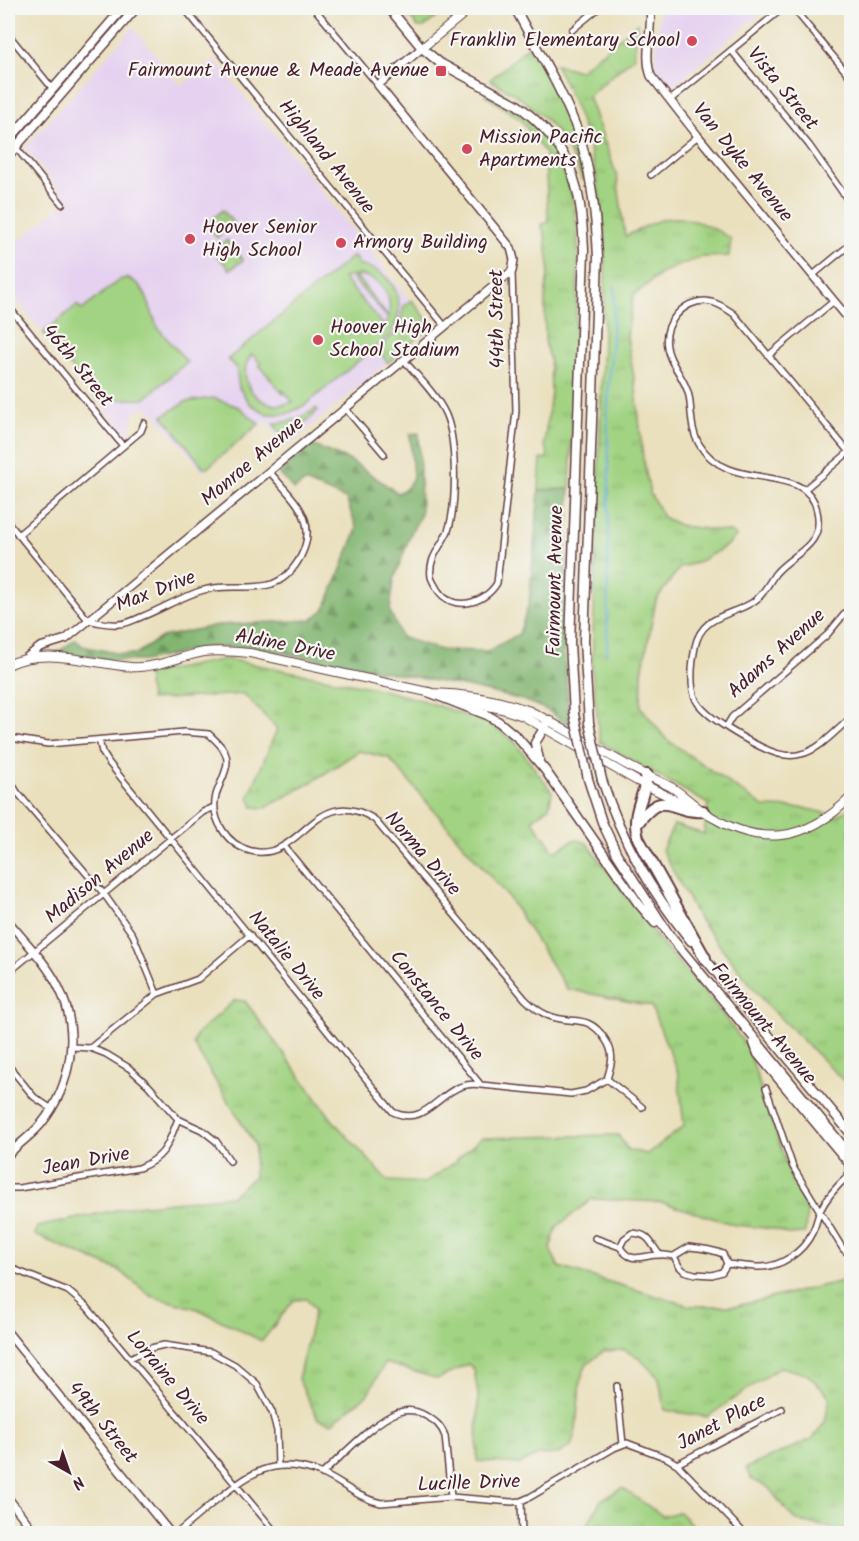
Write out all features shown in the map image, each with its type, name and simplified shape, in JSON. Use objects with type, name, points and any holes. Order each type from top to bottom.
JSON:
[{"type":"highway","points":[[646,780],[635,819],[640,844],[705,958]]},
{"type":"highway","points":[[636,825],[647,811],[659,804],[671,804],[692,812],[703,812]]},
{"type":"main road","points":[[8,156],[10,142],[52,88],[122,8]]},
{"type":"main road","points":[[10,142],[58,97],[136,8]]},
{"type":"main road","name":"Fairmount Avenue","points":[[389,8],[422,48],[440,63],[526,111],[546,130],[561,150],[575,178],[582,217],[584,250],[570,643],[574,714],[588,779],[602,822],[617,854],[670,936],[852,1157]]},
{"type":"main road","points":[[422,48],[471,8]]},
{"type":"main road","name":"Fairmount Avenue","points":[[515,8],[562,93],[571,115],[582,148],[596,215],[598,257],[584,641],[589,723],[602,780],[627,846],[676,922],[852,1135]]},
{"type":"main road","points":[[58,97],[56,93],[70,75],[71,67]]},
{"type":"main road","name":"Aldine Drive","points":[[27,657],[78,659],[133,667],[154,665],[204,652],[250,653],[428,692],[457,693],[504,702],[646,780],[681,803],[752,835],[790,834],[811,826],[827,817],[852,796]]},
{"type":"main road","name":"Monroe Avenue","points":[[8,665],[27,657]]},
{"type":"main road","points":[[428,692],[487,715],[517,737],[545,770],[638,903],[670,936]]},
{"type":"main road","points":[[545,770],[535,747],[537,738],[546,724]]},
{"type":"main road","points":[[752,1037],[758,1054],[849,1163],[850,1174]]},
{"type":"street","points":[[122,8],[129,15]]},
{"type":"street","name":"Highland Avenue","points":[[184,8],[444,325]]},
{"type":"street","name":"44th Street","points":[[314,8],[511,248],[514,260],[512,271],[516,411],[499,576],[493,589],[483,599],[460,604],[451,601],[441,595],[431,579],[431,564],[435,552],[447,533],[454,511],[456,490],[450,429],[445,413],[403,359]]},
{"type":"street","points":[[572,30],[599,8]]},
{"type":"street","name":"Van Dyke Avenue","points":[[650,8],[648,67],[651,75],[698,136],[852,322]]},
{"type":"street","points":[[670,100],[783,8]]},
{"type":"street","points":[[793,8],[852,79]]},
{"type":"street","points":[[8,34],[52,88]]},
{"type":"street","points":[[378,85],[422,48]]},
{"type":"street","name":"Vista Street","points":[[731,50],[809,145],[852,206]]},
{"type":"street","points":[[651,175],[698,136]]},
{"type":"street","points":[[10,142],[62,204]]},
{"type":"street","points":[[813,275],[852,243]]},
{"type":"street","name":"Monroe Avenue","points":[[27,657],[40,647],[66,639],[512,271]]},
{"type":"street","points":[[805,489],[850,454],[734,314],[722,306],[704,301],[685,307],[670,324],[667,347],[689,395],[693,431],[698,444],[709,458],[730,471],[784,480],[805,489],[817,510],[818,525],[810,543],[776,574],[759,598],[745,606],[717,616],[708,623],[697,639],[692,682],[694,693],[702,709],[712,718],[771,752],[787,755],[802,754],[818,745],[852,717]]},
{"type":"street","points":[[769,355],[834,301]]},
{"type":"street","name":"46th Street","points":[[8,306],[123,446]]},
{"type":"street","points":[[345,408],[384,454]]},
{"type":"street","points":[[18,535],[141,431],[144,423]]},
{"type":"street","name":"Max Drive","points":[[88,620],[108,625],[123,624],[202,590],[272,584],[288,576],[308,542],[308,525],[304,514],[269,471]]},
{"type":"street","points":[[8,522],[88,620]]},
{"type":"street","name":"Adams Avenue","points":[[726,727],[732,717],[827,634],[852,605]]},
{"type":"street","points":[[8,746],[9,736],[48,744],[184,732],[209,734],[223,748],[227,760],[214,807],[219,826],[231,841],[250,850],[274,849],[284,846]]},
{"type":"street","name":"Natalie Drive","points":[[99,740],[102,752],[109,763],[393,1112],[404,1117],[418,1116],[460,1086],[481,1085]]},
{"type":"street","points":[[8,777],[17,792],[104,894],[133,935],[157,994]]},
{"type":"street","name":"Madison Avenue","points":[[8,974],[203,812],[214,807]]},
{"type":"street","name":"Norma Drive","points":[[284,846],[323,814],[340,808],[365,814],[374,819],[535,1009],[550,1017],[588,1023],[598,1028],[612,1050],[612,1064],[607,1079]]},
{"type":"street","name":"Constance Drive","points":[[284,846],[481,1085],[571,1094],[586,1091],[607,1079]]},
{"type":"street","points":[[8,921],[50,973],[64,999],[72,1047],[68,1073],[52,1109],[30,1135],[8,1155]]},
{"type":"street","points":[[90,1047],[157,994],[198,979],[250,935]]},
{"type":"street","points":[[72,1047],[90,1047],[129,1068],[148,1085],[177,1119],[202,1130],[216,1141],[230,1161]]},
{"type":"street","points":[[8,1065],[34,1097],[52,1109]]},
{"type":"street","points":[[607,1079],[642,1107]]},
{"type":"street","points":[[766,1089],[784,1148],[793,1167],[843,1249],[852,1257]]},
{"type":"street","name":"Jean Drive","points":[[8,1188],[139,1168],[153,1162],[162,1154],[177,1119]]},
{"type":"street","points":[[727,1264],[761,1267],[778,1263],[793,1255],[805,1244],[812,1233],[820,1211],[834,1189],[850,1174]]},
{"type":"street","points":[[620,1247],[624,1239],[632,1233],[642,1233],[649,1238],[652,1246],[660,1255]]},
{"type":"street","points":[[595,1238],[620,1247],[629,1257],[636,1259],[660,1255],[674,1256],[689,1247],[710,1249],[723,1254],[727,1264]]},
{"type":"street","points":[[674,1256],[678,1266],[684,1271],[706,1275],[722,1272],[727,1264]]},
{"type":"street","name":"Lorraine Drive","points":[[10,1269],[68,1291],[87,1307],[277,1533]]},
{"type":"street","name":"49th Street","points":[[8,1333],[171,1533]]},
{"type":"street","points":[[130,1358],[151,1348],[164,1345],[211,1352],[235,1365],[257,1384],[272,1412],[277,1431],[278,1466]]},
{"type":"street","points":[[617,1386],[622,1443],[667,1458],[677,1464],[746,1533]]},
{"type":"street","name":"Janet Place","points":[[677,1464],[782,1409]]},
{"type":"street","points":[[322,1474],[384,1419],[398,1412],[419,1412],[433,1419],[441,1427],[445,1436],[451,1497]]},
{"type":"street","name":"Lucille Drive","points":[[176,1533],[250,1474],[278,1466],[306,1469],[322,1474],[347,1490],[381,1503],[451,1497],[512,1502],[530,1497],[622,1443]]},
{"type":"street","points":[[8,1498],[36,1533]]},
{"type":"street","points":[[520,1501],[522,1533]]},
{"type":"shaded area","name":"Franklin Elementary School","points":[[660,8],[768,8],[673,86],[658,70],[655,62]]},
{"type":"shaded area","name":"Hoover Senior High School","points":[[133,27],[181,86],[214,59],[431,326],[288,446],[265,421],[204,472],[149,408],[138,410],[134,414],[130,433],[125,433],[8,290],[8,250],[68,200],[25,148]]},
{"type":"green space","points":[[402,8],[441,8],[444,11],[424,27],[418,27]]},
{"type":"green space","points":[[638,23],[634,57],[588,96],[617,176],[625,236],[654,222],[681,218],[716,230],[731,239],[729,256],[701,257],[663,272],[633,296],[627,337],[636,389],[643,459],[650,493],[663,517],[681,526],[730,532],[736,536],[728,545],[697,563],[680,567],[656,600],[642,672],[641,707],[666,739],[764,807],[804,808],[837,816],[851,808],[851,1088],[766,1004],[699,919],[662,850],[674,825],[704,834],[708,804],[600,742],[592,669],[605,275],[604,246],[594,166],[579,116],[555,64],[579,71]]},
{"type":"green space","points":[[530,45],[562,110],[585,179],[582,180],[575,163],[557,133],[535,109],[490,80]]},
{"type":"green space","points":[[486,92],[521,114],[544,135],[562,165],[570,188],[578,237],[578,263],[570,489],[539,490],[541,459],[547,458],[548,454],[544,445],[551,392],[550,361],[545,343],[545,299],[549,266],[545,234],[541,225],[548,222],[545,153],[521,120],[485,95]]},
{"type":"green space","points":[[223,210],[234,224],[217,238],[206,224]]},
{"type":"green space","points":[[227,240],[243,260],[230,270],[216,254],[219,251],[218,247]]},
{"type":"green space","name":"Hoover High School Stadium","points":[[353,256],[358,265],[383,275],[397,294],[398,317],[393,329],[384,340],[305,405],[287,414],[267,414],[250,404],[239,388],[236,366],[228,359]],"holes":[[[360,275],[374,280],[387,296],[388,317],[356,276],[353,279],[388,318],[384,326],[343,278]],[[252,354],[283,394],[283,390],[293,402],[282,405],[271,404],[261,400],[253,393],[245,375]]]},
{"type":"green space","points":[[127,278],[140,287],[148,300],[159,329],[187,362],[144,399],[98,400],[43,333],[77,305],[82,310],[119,280]]},
{"type":"green space","points":[[412,300],[432,326],[388,363],[378,351],[397,329],[403,307]]},
{"type":"green space","points":[[213,398],[239,407],[259,424],[207,468],[204,468],[163,416],[185,402]]},
{"type":"green space","points":[[316,408],[318,410],[312,417],[283,438],[273,423],[296,419]]},
{"type":"green space","points":[[419,433],[421,514],[411,533],[394,580],[390,611],[401,637],[441,650],[488,651],[519,634],[529,603],[539,490],[570,489],[563,638],[570,726],[547,710],[523,700],[468,687],[251,647],[211,647],[143,661],[57,653],[76,639],[82,646],[121,654],[136,654],[162,637],[218,625],[311,620],[325,609],[357,529],[346,499],[305,482],[294,490],[279,473],[312,445],[351,461],[398,493],[407,488],[413,477],[410,434]]},
{"type":"green space","points":[[226,659],[370,687],[418,699],[489,723],[514,741],[552,792],[549,807],[532,820],[555,852],[575,839],[587,843],[666,949],[699,985],[747,1046],[792,1181],[807,1209],[805,1233],[788,1234],[774,1229],[735,1225],[661,1202],[592,1199],[557,1227],[550,1249],[559,1267],[691,1306],[737,1306],[851,1279],[851,1528],[836,1529],[795,1520],[768,1487],[751,1479],[746,1468],[812,1439],[825,1422],[830,1397],[807,1374],[780,1367],[707,1417],[665,1410],[659,1378],[638,1357],[624,1350],[604,1351],[586,1365],[580,1382],[576,1431],[571,1446],[558,1454],[538,1455],[520,1464],[477,1461],[478,1395],[474,1369],[468,1364],[438,1379],[385,1363],[367,1395],[332,1423],[318,1419],[298,1379],[315,1309],[307,1299],[294,1300],[262,1341],[198,1309],[151,1296],[120,1271],[35,1235],[37,1227],[135,1206],[231,1196],[254,1177],[255,1145],[193,1044],[196,1035],[235,1000],[245,1001],[334,1122],[388,1181],[425,1183],[452,1164],[481,1138],[618,1135],[628,1150],[647,1154],[684,1126],[678,1073],[651,1006],[567,989],[509,898],[389,758],[359,751],[310,783],[265,808],[253,807],[249,796],[277,729],[244,694],[150,700],[147,674]]},
{"type":"green space","points":[[622,1488],[663,1516],[679,1512],[701,1533],[583,1533],[601,1500]]},
{"type":"waterway","points":[[607,653],[609,468],[607,418],[615,286]]},
{"type":"place","name":"Franklin Elementary School","points":[[692,41]]},
{"type":"place","name":"Fairmount Avenue & Meade Avenue","points":[[441,71]]},
{"type":"place","name":"Mission Pacific Apartments","points":[[467,149]]},
{"type":"place","name":"Hoover Senior High School","points":[[190,239]]},
{"type":"place","name":"Armory Building","points":[[341,243]]},
{"type":"place","name":"Hoover High School Stadium","points":[[318,340]]}]
